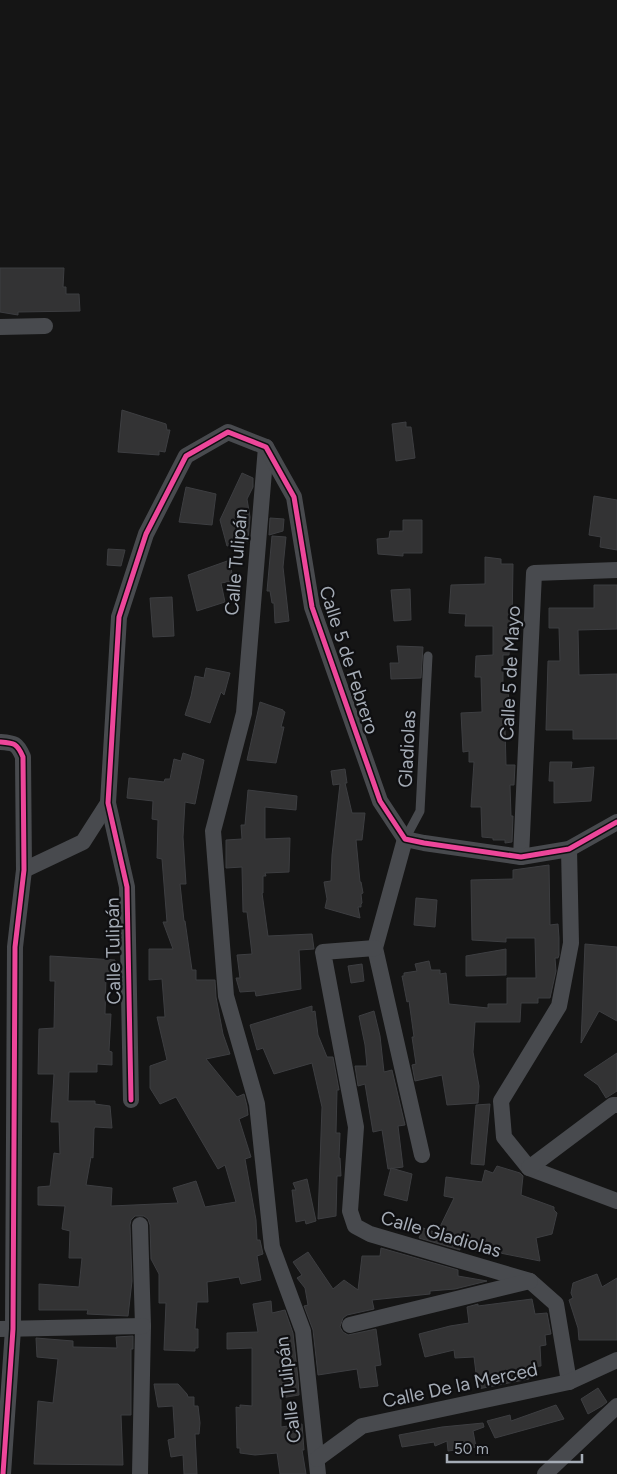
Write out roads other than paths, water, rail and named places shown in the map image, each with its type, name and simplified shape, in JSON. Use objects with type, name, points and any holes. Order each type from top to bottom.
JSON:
[{"type":"street","points":[[0,327],[45,326]]},
{"type":"street","points":[[24,870],[83,842],[108,803],[119,617],[146,534],[186,456],[228,432],[266,447]]},
{"type":"street","name":"Calle Tulipán","points":[[266,447],[244,713],[213,831],[226,996],[257,1104],[272,1247],[303,1330],[317,1467]]},
{"type":"street","name":"Calle 5 de Febrero","points":[[266,447],[294,497],[312,607],[380,801],[405,839]]},
{"type":"street","name":"Calle 5 de Mayo","points":[[521,857],[534,573],[617,570]]},
{"type":"street","points":[[3,1474],[6,1329],[8,950],[24,870],[23,757],[20,748],[7,742]]},
{"type":"street","name":"Calle Tulipán","points":[[108,803],[127,887],[131,1100]]},
{"type":"street","points":[[422,1155],[375,948],[405,839],[521,857],[568,849],[617,822]]},
{"type":"street","points":[[568,849],[571,943],[560,1006],[501,1101],[504,1137],[529,1168],[617,1201]]},
{"type":"street","name":"Calle Gladiolas","points":[[375,948],[323,952],[356,1127],[350,1211],[355,1226],[370,1234],[530,1280],[556,1304],[569,1382]]},
{"type":"street","points":[[529,1168],[613,1105],[617,1105]]},
{"type":"street","points":[[140,1225],[143,1326],[140,1474]]},
{"type":"street","points":[[350,1325],[530,1280]]},
{"type":"street","points":[[6,1329],[143,1326]]},
{"type":"street","name":"Calle De la Merced","points":[[317,1467],[362,1426],[569,1382],[617,1360]]},
{"type":"street","points":[[545,1474],[617,1406]]},
{"type":"lane","name":"Gladiolas","points":[[405,839],[420,811],[428,656]]}]
